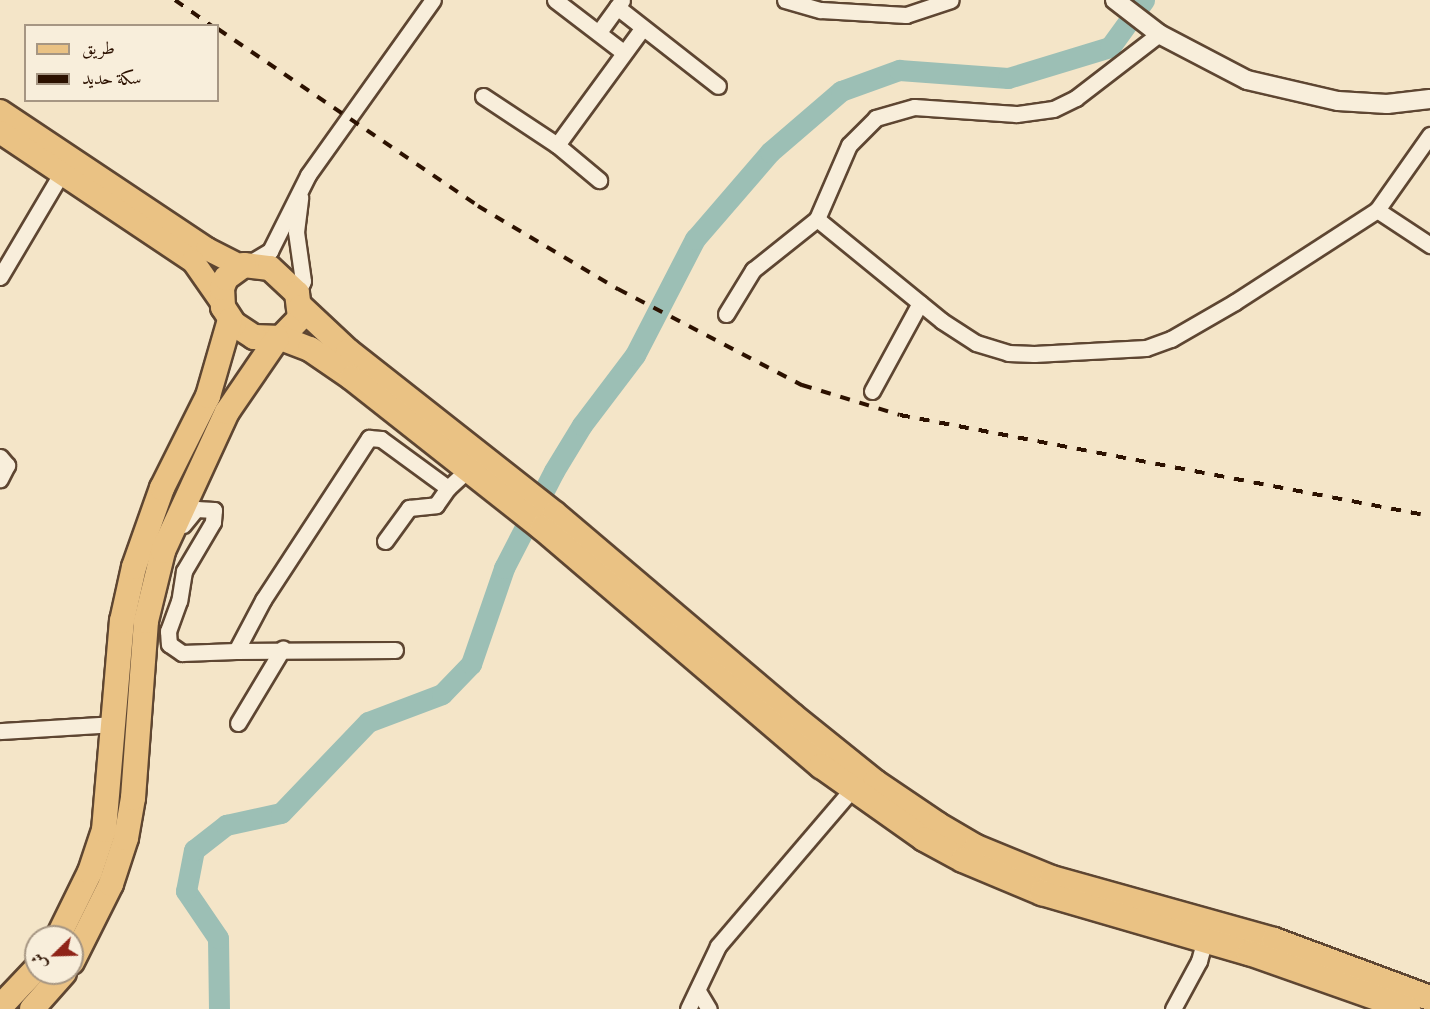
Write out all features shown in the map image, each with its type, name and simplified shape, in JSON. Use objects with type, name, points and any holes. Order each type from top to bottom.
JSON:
[{"type":"highway","points":[[64,925],[90,873],[104,830],[116,724],[122,621],[134,567],[162,488],[208,396],[226,311],[226,278],[242,266],[270,268],[348,351],[522,500],[859,781],[1015,865],[1207,931],[1408,1009]]},
{"type":"highway","points":[[84,938],[111,884],[126,838],[133,798],[146,621],[163,551],[227,412],[279,338],[293,329],[299,300]]},
{"type":"highway","points":[[226,311],[254,337],[279,338],[297,342],[332,362],[466,471],[522,500]]},
{"type":"highway","points":[[1207,931],[1274,940],[1430,998]]},
{"type":"highway","points":[[0,1007],[24,982]]},
{"type":"highway","points":[[32,1009],[53,985]]},
{"type":"main road","points":[[0,111],[207,249],[242,266]]},
{"type":"main road","points":[[0,132],[194,261],[226,311]]},
{"type":"street","points":[[242,266],[270,251],[301,188],[433,0]]},
{"type":"street","points":[[555,0],[622,52]]},
{"type":"street","points":[[785,0],[821,10],[906,15],[951,0]]},
{"type":"street","points":[[1120,3],[1154,29],[1247,80],[1288,92],[1338,101],[1387,104],[1430,99]]},
{"type":"street","points":[[599,32],[619,4],[642,29],[718,86]]},
{"type":"street","points":[[557,145],[622,52],[642,29]]},
{"type":"street","points":[[726,314],[753,270],[817,219],[849,145],[876,118],[914,107],[1016,114],[1053,109],[1076,98],[1154,29]]},
{"type":"street","points":[[483,96],[557,145],[599,180]]},
{"type":"street","points":[[817,219],[920,303],[976,343],[1008,353],[1146,348],[1171,339],[1235,302],[1377,210],[1430,135]]},
{"type":"street","points":[[0,277],[62,172]]},
{"type":"street","points":[[299,300],[303,280],[297,232],[301,188]]},
{"type":"street","points":[[1377,210],[1430,245]]},
{"type":"street","points":[[872,391],[920,303]]},
{"type":"street","points":[[236,651],[263,600],[369,438],[381,439],[448,488]]},
{"type":"street","points":[[0,457],[7,465],[0,479]]},
{"type":"street","points":[[385,541],[409,508],[436,505],[448,488],[466,471]]},
{"type":"street","points":[[163,551],[196,509],[214,510],[213,522],[184,571],[167,640],[182,653],[283,648],[395,650]]},
{"type":"street","points":[[238,723],[283,648]]},
{"type":"street","points":[[0,731],[116,724]]},
{"type":"street","points":[[688,1009],[718,946],[859,781]]},
{"type":"street","points":[[1173,1009],[1198,961],[1207,931]]},
{"type":"street","points":[[698,991],[709,1009]]},
{"type":"waterway","points":[[219,1009],[218,938],[186,891],[194,850],[226,825],[281,813],[368,722],[442,694],[471,664],[504,568],[554,471],[582,425],[635,355],[695,239],[770,152],[841,91],[899,70],[1008,78],[1110,47],[1144,0]]},
{"type":"railway","points":[[175,0],[209,24]]},
{"type":"railway","points":[[219,30],[478,206],[618,289],[802,385],[900,415],[1430,516]]}]
